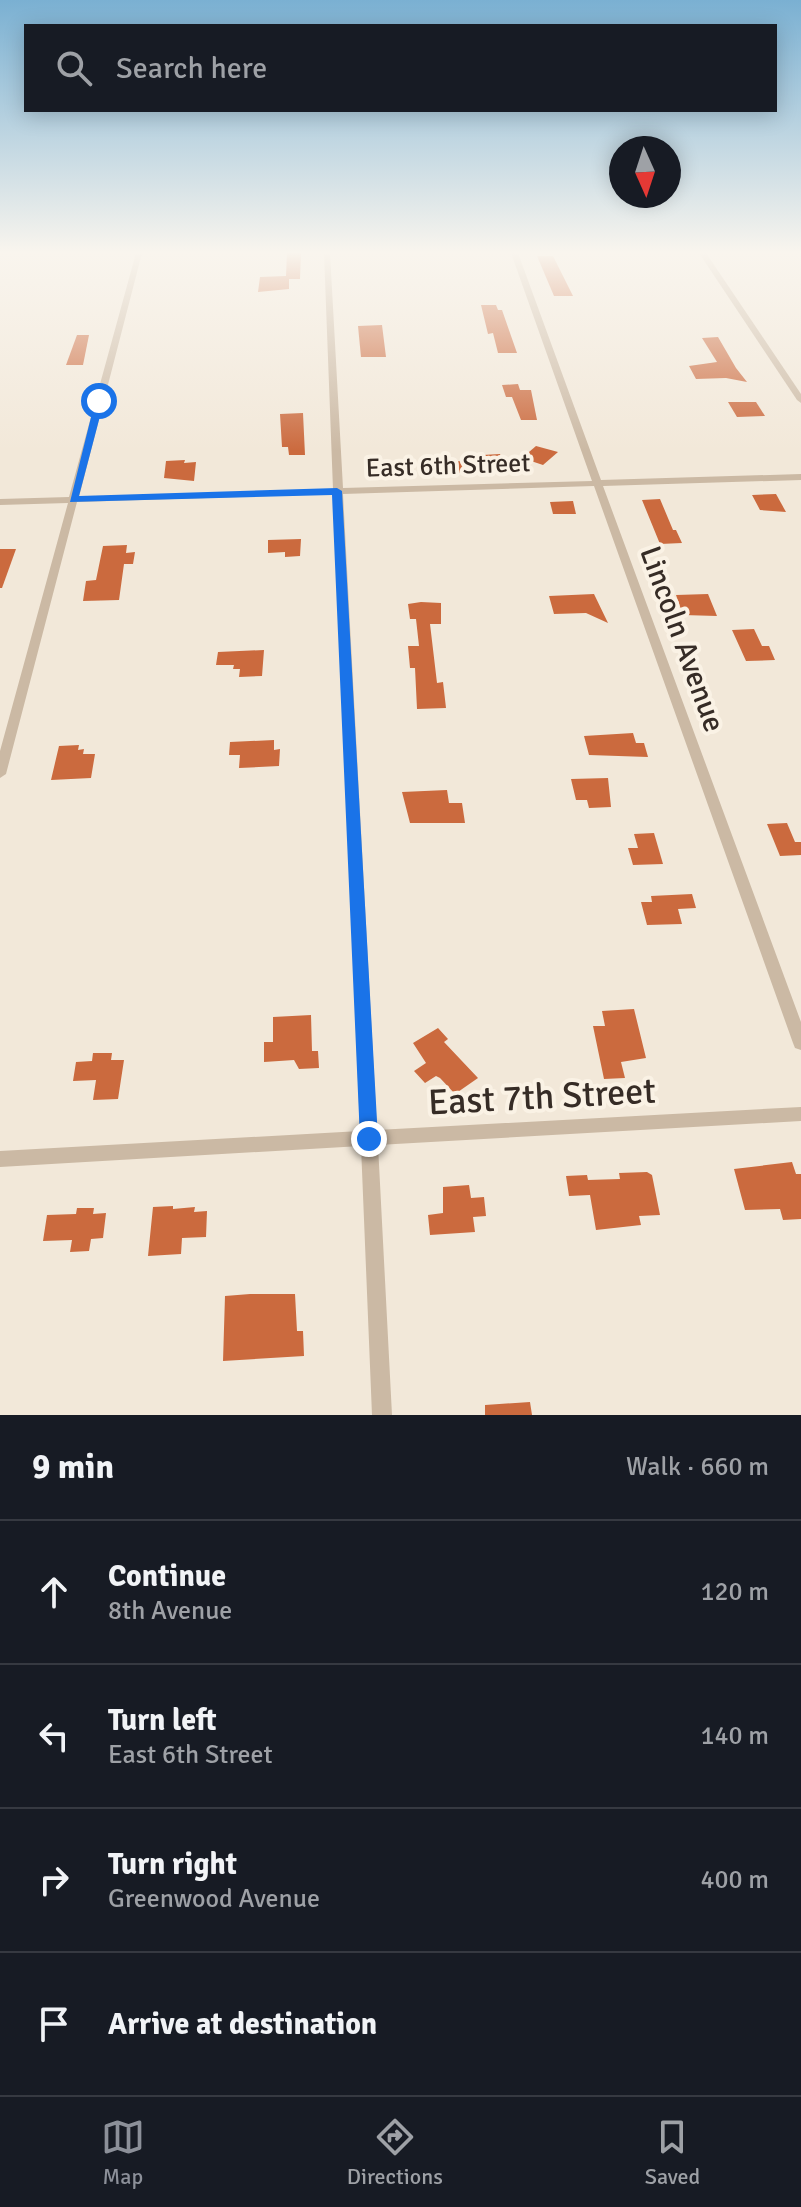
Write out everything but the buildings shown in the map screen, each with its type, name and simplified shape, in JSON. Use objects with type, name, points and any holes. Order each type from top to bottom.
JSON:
[{"type":"street","points":[[0,774],[121,319]]},
{"type":"street","points":[[330,319],[382,1415]]},
{"type":"street","name":"Lincoln Avenue","points":[[538,319],[801,1043]]},
{"type":"street","points":[[746,319],[801,400]]},
{"type":"street","name":"East 6th Street","points":[[0,502],[801,477]]},
{"type":"street","name":"East 7th Street","points":[[0,1159],[801,1114]]},
{"type":"route","points":[[99,401],[73,500],[337,491],[369,1139]]}]
